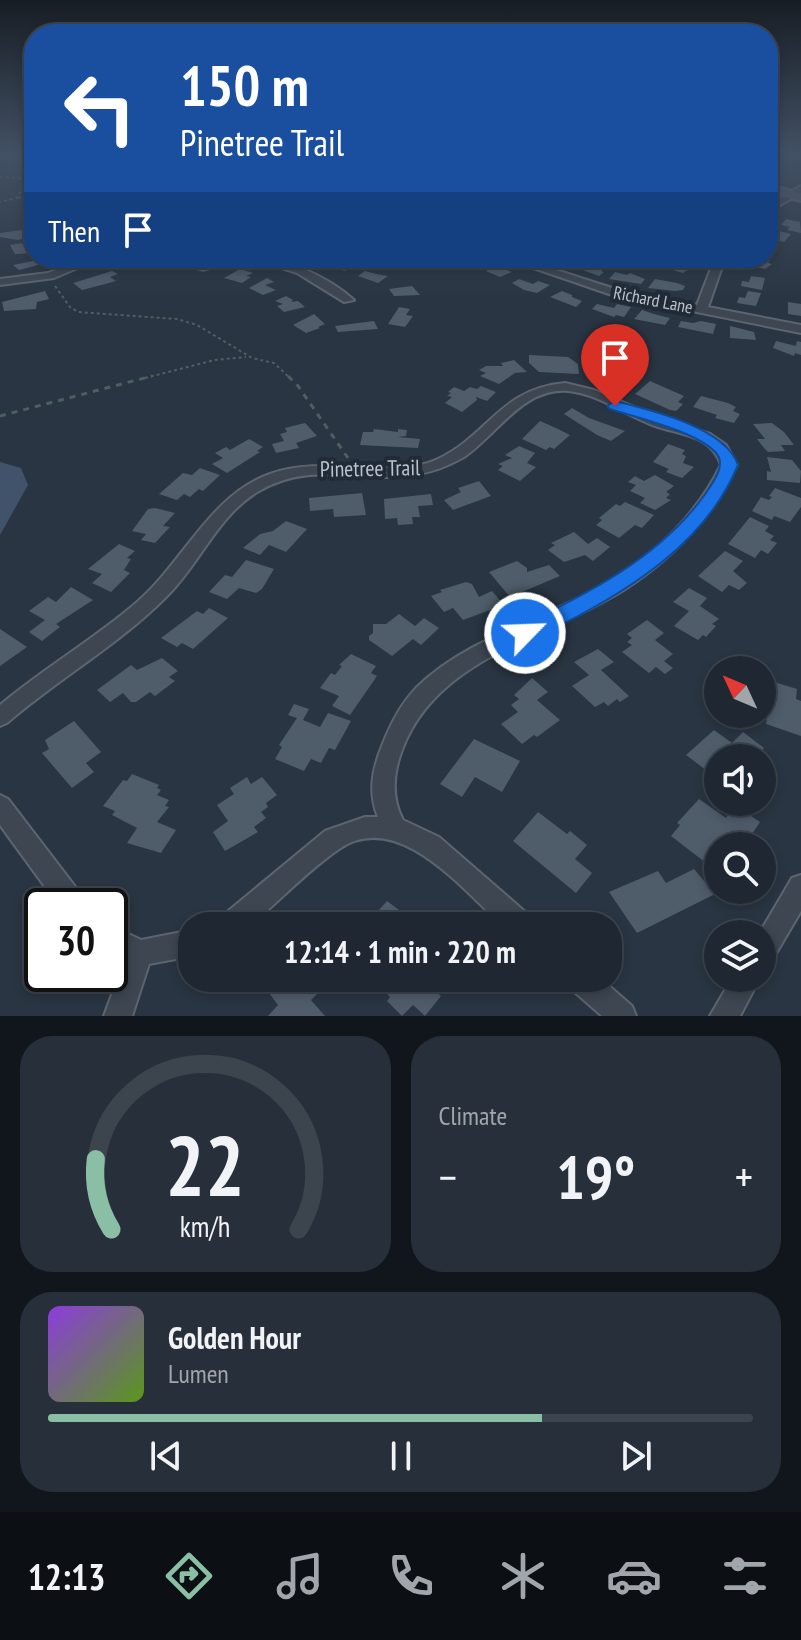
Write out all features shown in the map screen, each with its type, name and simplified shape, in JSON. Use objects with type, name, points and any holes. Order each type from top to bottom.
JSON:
[{"type":"street","points":[[0,282],[46,277],[70,268]]},
{"type":"street","points":[[291,268],[301,271],[348,300]]},
{"type":"street","name":"Richard Lane","points":[[540,268],[616,293],[801,329]]},
{"type":"street","points":[[701,310],[716,268]]},
{"type":"street","name":"Pinetree Trail","points":[[0,717],[162,590],[228,511],[248,491],[273,477],[300,469],[415,471],[447,463],[477,441],[525,395],[561,387],[586,392],[637,415],[706,437],[726,453],[727,470],[699,516],[652,561],[622,583],[567,614],[463,662],[415,702],[396,732],[385,767],[382,806],[395,828]]},
{"type":"street","points":[[0,806],[61,888]]},
{"type":"street","points":[[247,912],[333,839],[365,828],[395,828],[431,845],[506,912]]},
{"type":"street","points":[[776,929],[801,887]]},
{"type":"street","points":[[128,947],[140,953],[178,946]]},
{"type":"street","points":[[118,1016],[140,953]]},
{"type":"street","points":[[595,992],[622,1016]]},
{"type":"street","points":[[724,1016],[739,992]]},
{"type":"path","points":[[46,277],[67,299],[70,307],[78,312],[177,319],[197,325],[250,357],[274,363],[298,386],[356,469]]},
{"type":"path","points":[[0,416],[202,364],[250,357]]},
{"type":"water","points":[[0,462],[21,468],[28,485],[0,535]]},
{"type":"building","points":[[786,219],[800,222],[801,233],[787,230],[790,227],[781,225]]},
{"type":"building","points":[[21,230],[24,238],[0,237],[0,233]]},
{"type":"building","points":[[778,232],[791,234],[784,242],[778,240]]},
{"type":"building","points":[[22,243],[24,254],[15,254],[10,245]]},
{"type":"building","points":[[24,263],[27,268],[19,270],[13,265]]},
{"type":"building","points":[[191,268],[218,268],[203,272]]},
{"type":"building","points":[[507,268],[504,269],[512,272],[500,277],[486,271]]},
{"type":"building","points":[[581,268],[606,268],[599,276]]},
{"type":"building","points":[[666,268],[689,269],[683,273]]},
{"type":"building","points":[[240,269],[253,273],[246,276],[251,277],[242,283],[224,278]]},
{"type":"building","points":[[112,271],[118,274],[110,277],[116,281],[82,290],[73,283]]},
{"type":"building","points":[[365,271],[388,276],[378,283],[358,276]]},
{"type":"building","points":[[615,272],[630,273],[645,279],[641,284],[609,279]]},
{"type":"building","points":[[751,276],[765,278],[762,290],[741,286],[742,281],[749,282]]},
{"type":"building","points":[[267,278],[274,282],[265,285],[276,290],[263,295],[249,288]]},
{"type":"building","points":[[519,279],[550,285],[537,293],[512,283]]},
{"type":"building","points":[[655,279],[685,286],[683,290],[675,291],[648,288]]},
{"type":"building","points":[[412,286],[420,295],[394,296],[389,289]]},
{"type":"building","points":[[45,291],[49,299],[37,302],[36,309],[4,311],[2,302]]},
{"type":"building","points":[[562,291],[582,301],[576,307],[550,297]]},
{"type":"building","points":[[748,291],[761,293],[756,306],[737,303],[739,297],[745,298]]},
{"type":"building","points":[[286,296],[293,300],[291,302],[298,301],[305,307],[284,312],[277,306],[283,304],[275,301]]},
{"type":"building","points":[[788,302],[801,304],[801,316],[788,314]]},
{"type":"building","points":[[597,304],[614,308],[617,304],[631,307],[624,317],[614,317],[592,309]]},
{"type":"building","points":[[399,307],[410,309],[406,315],[413,316],[405,327],[388,324]]},
{"type":"building","points":[[642,310],[670,318],[665,325],[634,319]]},
{"type":"building","points":[[314,314],[325,324],[320,328],[306,333],[293,325]]},
{"type":"building","points":[[374,321],[378,329],[338,332],[335,326]]},
{"type":"building","points":[[681,321],[716,324],[713,334],[678,327]]},
{"type":"building","points":[[730,326],[754,332],[756,340],[730,338]]},
{"type":"building","points":[[776,341],[796,346],[797,341],[801,342],[801,355],[795,353],[794,356],[773,348]]},
{"type":"building","points":[[529,355],[568,357],[578,364],[579,374],[539,372],[529,363]]},
{"type":"building","points":[[514,360],[527,372],[515,373],[499,384],[480,376],[486,373],[479,370],[486,366],[503,366],[501,363]]},
{"type":"building","points":[[601,362],[617,369],[620,366],[634,371],[628,380],[635,382],[628,389],[588,375]]},
{"type":"building","points":[[650,381],[684,396],[678,402],[683,404],[676,411],[670,410],[635,394]]},
{"type":"building","points":[[481,386],[496,392],[487,401],[476,397],[477,400],[462,412],[445,403],[452,397],[447,396],[454,387],[464,391]]},
{"type":"building","points":[[701,396],[728,403],[736,407],[733,411],[740,414],[734,423],[715,418],[717,415],[693,407]]},
{"type":"building","points":[[572,408],[589,418],[625,431],[611,441],[597,435],[564,414]]},
{"type":"building","points":[[540,421],[570,435],[554,449],[550,447],[546,450],[522,439]]},
{"type":"building","points":[[305,423],[317,436],[296,443],[299,448],[276,453],[272,444],[284,441],[280,434],[287,432],[285,428]]},
{"type":"building","points":[[772,423],[794,445],[781,445],[785,451],[768,452],[764,448],[757,439],[765,439],[753,424]]},
{"type":"building","points":[[374,429],[407,430],[406,436],[398,437],[420,439],[418,448],[360,445],[363,432],[373,432]]},
{"type":"building","points":[[249,439],[263,447],[257,451],[260,452],[227,473],[212,464],[223,458],[215,453],[226,447],[230,450]]},
{"type":"building","points":[[668,444],[685,450],[683,463],[694,467],[682,478],[666,472],[669,469],[653,462]]},
{"type":"building","points":[[519,446],[535,453],[527,463],[536,467],[520,481],[498,470],[503,466],[498,464],[512,458],[505,455]]},
{"type":"building","points":[[767,457],[792,460],[801,471],[800,483],[767,480],[767,471],[771,472]]},
{"type":"building","points":[[200,468],[220,475],[203,491],[199,489],[190,497],[184,494],[177,500],[159,494],[183,473],[192,475]]},
{"type":"building","points":[[655,475],[674,486],[666,492],[670,494],[666,498],[671,500],[655,510],[640,503],[645,498],[630,491],[636,485],[628,482],[635,476],[644,481]]},
{"type":"building","points":[[479,481],[491,496],[453,510],[444,500],[461,492],[458,488]]},
{"type":"building","points":[[775,488],[801,498],[801,507],[790,522],[774,516],[772,520],[752,511],[761,497],[769,500],[772,497],[769,496]]},
{"type":"building","points":[[362,493],[366,515],[334,517],[333,509],[310,511],[309,498]]},
{"type":"building","points":[[431,494],[433,505],[418,506],[420,517],[412,517],[413,524],[398,525],[397,518],[385,519],[384,499]]},
{"type":"building","points":[[625,502],[654,515],[642,528],[635,525],[619,538],[596,525],[602,520],[599,518],[616,504],[620,506]]},
{"type":"building","points":[[148,509],[175,513],[163,526],[170,527],[155,543],[141,540],[146,534],[132,531]]},
{"type":"building","points":[[750,517],[769,526],[765,531],[774,536],[770,540],[777,543],[768,554],[761,550],[755,558],[728,544]]},
{"type":"building","points":[[286,521],[307,529],[286,552],[269,545],[260,555],[243,548],[260,534],[273,531]]},
{"type":"building","points":[[574,532],[588,544],[597,538],[610,547],[593,561],[585,555],[564,562],[548,550],[555,545],[551,543]]},
{"type":"building","points":[[119,544],[135,551],[127,558],[131,559],[124,570],[130,573],[111,592],[92,583],[102,574],[88,569]]},
{"type":"building","points":[[725,551],[743,561],[733,571],[747,583],[739,590],[729,585],[722,592],[698,576]]},
{"type":"building","points":[[246,560],[274,569],[262,589],[256,593],[239,588],[227,599],[209,592],[225,575],[232,577]]},
{"type":"building","points":[[517,561],[527,568],[527,572],[549,565],[560,576],[510,597],[489,572]]},
{"type":"building","points":[[466,582],[472,584],[479,597],[492,591],[504,605],[463,620],[453,608],[444,612],[431,596]]},
{"type":"building","points":[[71,587],[93,600],[56,624],[60,627],[42,641],[29,632],[45,620],[29,611],[48,597],[56,602]]},
{"type":"building","points":[[689,588],[707,598],[700,606],[719,619],[712,624],[716,626],[706,637],[703,635],[698,640],[674,626],[689,611],[673,602]]},
{"type":"building","points":[[209,608],[228,618],[193,649],[182,643],[177,647],[161,638],[197,611],[203,614]]},
{"type":"building","points":[[399,614],[415,626],[424,618],[439,628],[421,645],[413,639],[392,656],[369,640],[369,636],[373,633],[373,624],[386,624]]},
{"type":"building","points":[[647,620],[664,633],[655,640],[673,654],[664,661],[673,668],[665,674],[656,667],[649,673],[622,652],[632,645],[627,642],[632,638],[627,634]]},
{"type":"building","points":[[0,629],[27,647],[0,666]]},
{"type":"building","points":[[598,649],[614,662],[601,670],[629,696],[620,702],[617,699],[608,706],[604,702],[595,707],[572,686],[589,675],[574,662]]},
{"type":"building","points":[[351,654],[376,666],[371,673],[377,676],[350,715],[332,706],[339,696],[320,688]]},
{"type":"building","points":[[162,658],[178,671],[169,677],[175,681],[155,696],[150,692],[131,702],[123,693],[110,702],[97,690],[131,665],[137,670]]},
{"type":"building","points":[[532,678],[548,692],[537,700],[560,720],[522,744],[501,724],[518,712],[511,705],[519,699],[514,695]]},
{"type":"building","points":[[776,683],[797,689],[796,699],[801,701],[801,736],[776,727]]},
{"type":"building","points":[[294,704],[309,709],[303,720],[320,727],[328,713],[351,721],[335,750],[329,748],[321,763],[311,759],[304,771],[275,759],[282,747],[279,745],[297,718],[288,715]]},
{"type":"building","points":[[74,721],[101,752],[86,763],[94,772],[72,788],[42,753],[49,749],[45,740]]},
{"type":"building","points":[[714,730],[732,743],[743,732],[759,744],[704,744],[704,768],[686,755]]},
{"type":"building","points":[[474,739],[520,761],[502,792],[475,777],[462,797],[440,784]]},
{"type":"building","points":[[132,774],[159,785],[157,788],[161,790],[157,795],[169,800],[165,806],[169,807],[157,822],[176,830],[161,853],[127,843],[137,828],[112,815],[115,811],[103,806],[123,780],[127,781]]},
{"type":"building","points":[[247,777],[251,784],[262,777],[277,795],[266,803],[268,807],[261,812],[266,818],[254,827],[258,832],[225,851],[213,832],[228,821],[217,805],[234,794],[230,788]]},
{"type":"building","points":[[699,799],[704,803],[704,816],[751,816],[760,822],[753,832],[704,832],[704,861],[671,836],[680,825],[677,823]]},
{"type":"building","points":[[538,812],[587,845],[575,859],[592,873],[576,893],[513,841]]},
{"type":"building","points":[[694,869],[704,881],[704,900],[637,933],[609,892],[658,871],[666,883]]},
{"type":"building","points":[[387,901],[402,912],[377,912]]},
{"type":"building","points":[[319,992],[311,1000],[325,1016],[268,1016],[278,1005],[269,993]]},
{"type":"building","points":[[385,992],[436,992],[441,996],[425,1016],[413,1005],[402,1016],[387,1001],[390,997]]},
{"type":"route","points":[[525,633],[605,593],[652,561],[699,516],[722,482],[729,465],[726,453],[706,437],[615,406]]}]
